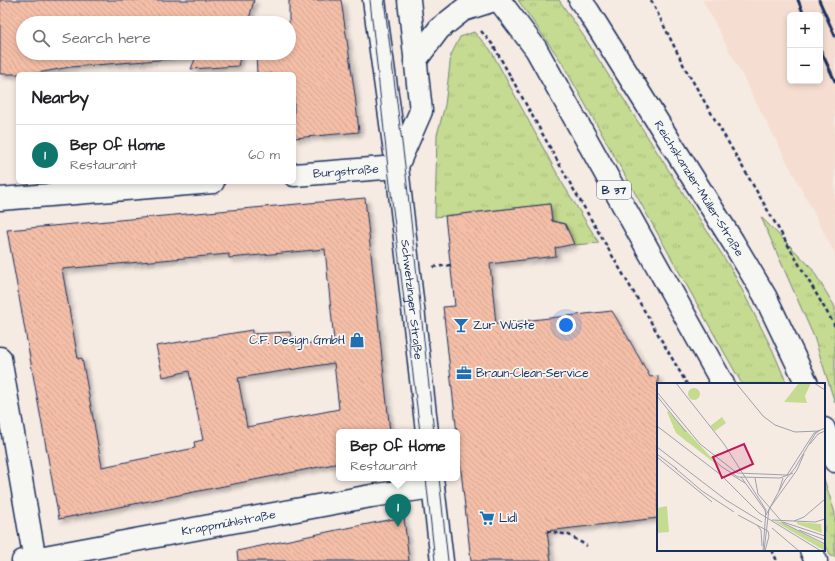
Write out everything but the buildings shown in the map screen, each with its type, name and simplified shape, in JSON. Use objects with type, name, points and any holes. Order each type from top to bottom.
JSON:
[{"type":"street","name":"Schwetzinger Straße","points":[[374,0],[397,167],[427,429]]},
{"type":"street","name":"Schwetzinger Straße","points":[[397,167],[421,111],[409,0]]},
{"type":"street","points":[[416,61],[439,29],[463,10],[494,0]]},
{"type":"street","name":"B 37","points":[[499,0],[536,49],[722,383]]},
{"type":"street","name":"Reichskanzler-Müller-Straße","points":[[584,4],[765,296],[807,383]]},
{"type":"street","name":"Burgstraße","points":[[296,176],[397,167]]},
{"type":"street","points":[[0,199],[188,184]]},
{"type":"street","points":[[0,358],[31,560]]},
{"type":"street","points":[[825,432],[835,461]]},
{"type":"street","points":[[432,482],[442,561]]},
{"type":"street","name":"Krappmühlstraße","points":[[31,560],[371,496],[432,482]]},
{"type":"street","points":[[811,551],[816,561]]},
{"type":"path","points":[[651,0],[685,68],[835,326]]},
{"type":"path","points":[[463,10],[493,45],[567,178],[687,383]]},
{"type":"path","points":[[547,531],[569,534],[587,546]]},
{"type":"path","points":[[773,551],[778,561]]},
{"type":"shaded area","points":[[702,0],[835,0],[835,254],[708,10]]},
{"type":"green space","points":[[518,0],[559,0],[585,38],[733,272],[773,351],[787,383],[741,383],[561,61]]},
{"type":"green space","points":[[474,32],[490,49],[561,181],[599,243],[574,245],[565,224],[552,221],[550,204],[435,217],[437,135],[445,105],[451,55],[460,37]]},
{"type":"green space","points":[[761,217],[811,267],[835,307],[835,403],[814,337]]},
{"type":"green space","points":[[825,482],[835,513],[835,557],[831,556],[825,544]]},
{"type":"tram line","points":[[370,0],[388,168],[420,429]]},
{"type":"tram line","points":[[384,0],[405,166],[434,429]]},
{"type":"tram line","points":[[426,481],[435,561]]},
{"type":"tram line","points":[[439,481],[448,561]]},
{"type":"railway","points":[[798,0],[803,12]]},
{"type":"railway","points":[[819,0],[835,36]]},
{"type":"railway","points":[[823,55],[835,81]]},
{"type":"place","name":"Zur Wüste","points":[[461,325]]},
{"type":"place","name":"C.F. Design GmbH","points":[[357,340]]},
{"type":"place","name":"Braun-Clean-Service","points":[[464,373]]},
{"type":"place","name":"Lidl","points":[[487,518]]},
{"type":"place","name":"Bep Of Home","points":[[398,527]]}]
